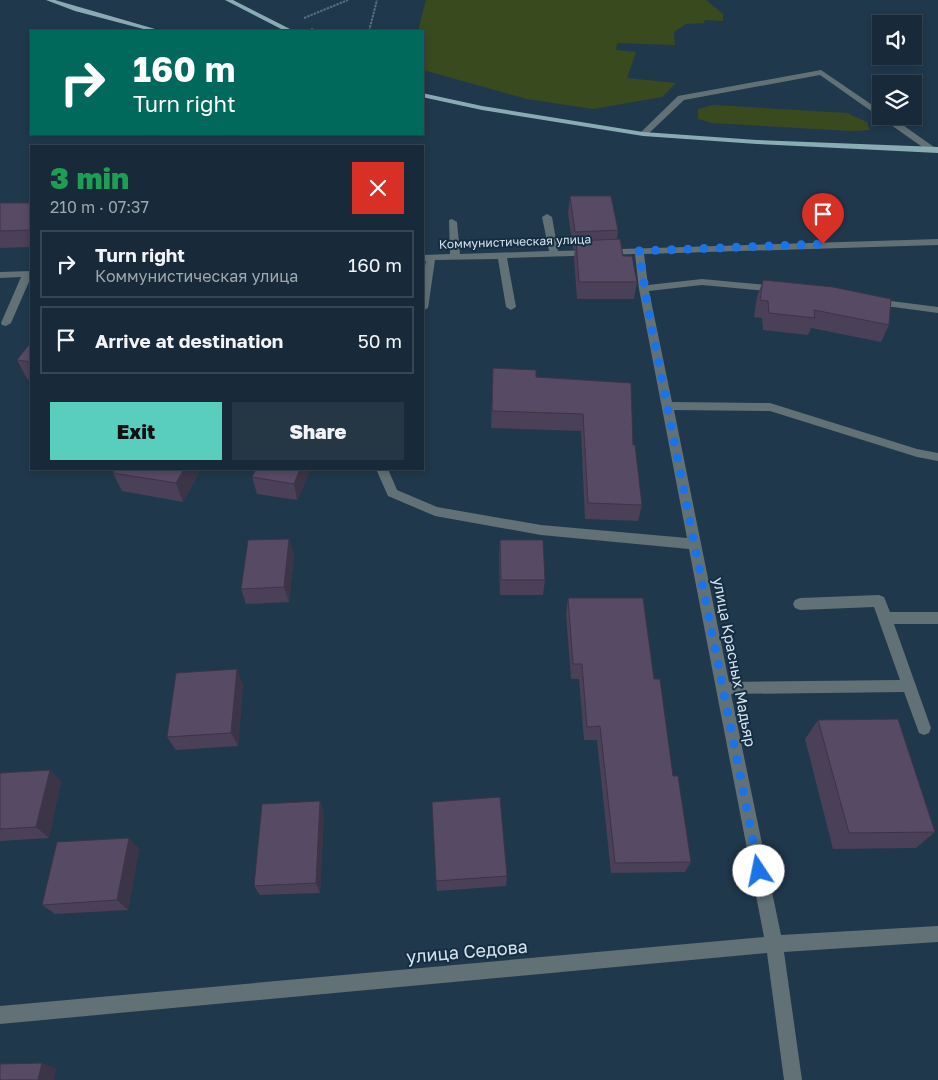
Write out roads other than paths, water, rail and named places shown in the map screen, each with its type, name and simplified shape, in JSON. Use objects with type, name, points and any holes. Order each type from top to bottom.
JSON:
[{"type":"main road","points":[[48,0],[154,30]]},
{"type":"main road","points":[[228,0],[288,30]]},
{"type":"main road","points":[[424,95],[558,121],[643,134],[758,142],[936,150]]},
{"type":"street","points":[[643,134],[681,98],[821,72],[872,107]]},
{"type":"street","points":[[898,125],[936,150]]},
{"type":"street","points":[[547,217],[554,253]]},
{"type":"street","points":[[452,222],[455,256]]},
{"type":"street","name":"Коммунистическая улица","points":[[427,257],[938,242]]},
{"type":"street","name":"улица Красных Мадьяр","points":[[639,251],[644,290],[774,944],[793,1080]]},
{"type":"street","points":[[502,255],[511,307]]},
{"type":"street","points":[[424,308],[427,257]]},
{"type":"street","points":[[0,275],[29,274],[6,322]]},
{"type":"street","points":[[644,290],[702,282],[739,284],[786,291]]},
{"type":"street","points":[[862,300],[938,310]]},
{"type":"street","points":[[667,406],[770,407],[938,457]]},
{"type":"street","points":[[382,470],[392,493],[435,511],[541,530],[694,544]]},
{"type":"street","points":[[800,604],[879,601],[924,728]]},
{"type":"street","points":[[885,618],[938,618]]},
{"type":"street","points":[[723,688],[908,686]]},
{"type":"street","name":"улица Седова","points":[[0,1015],[774,944],[938,934]]}]
